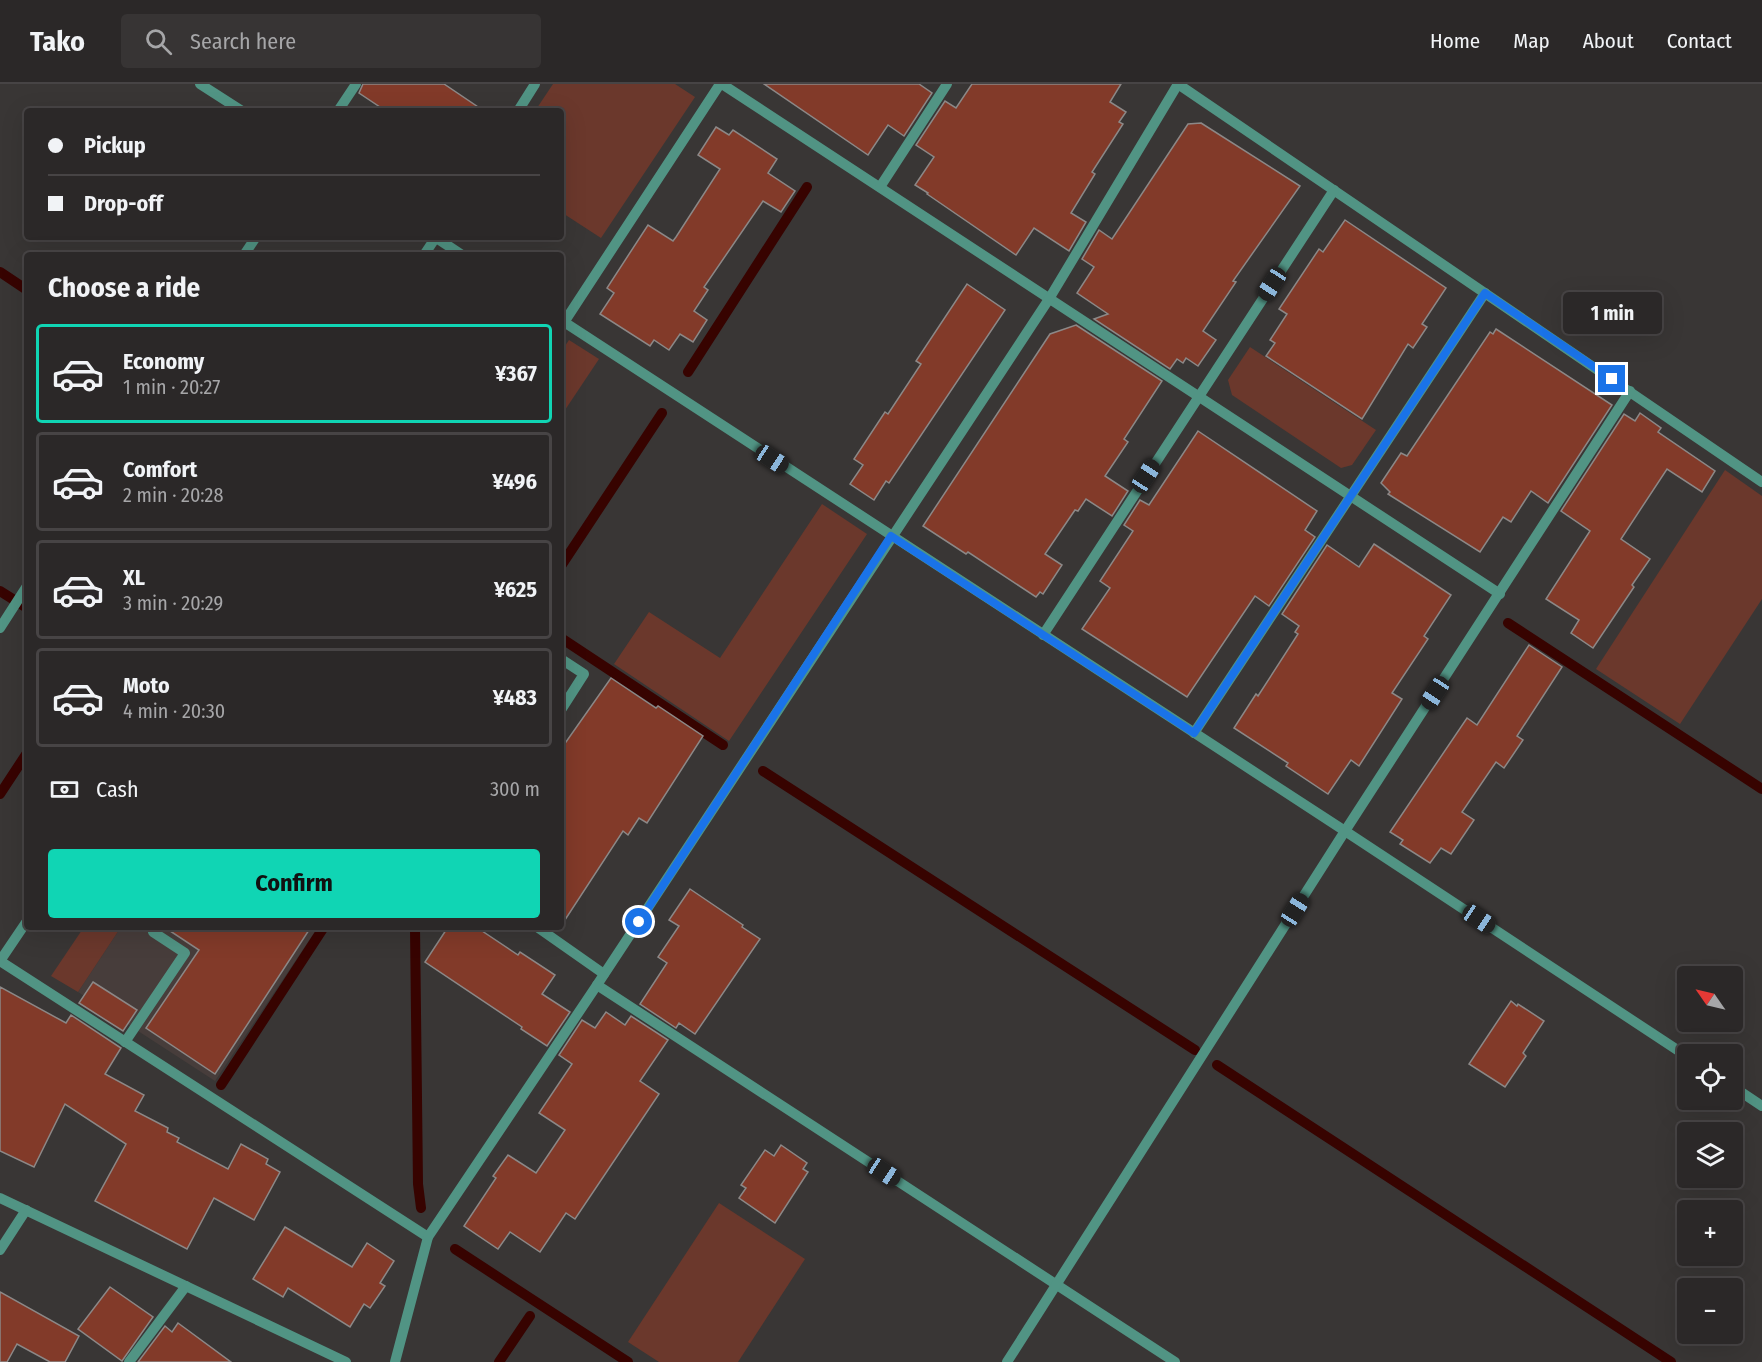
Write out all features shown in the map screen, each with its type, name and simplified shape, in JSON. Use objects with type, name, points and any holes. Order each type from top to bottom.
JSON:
[{"type":"street","points":[[200,84],[237,108]]},
{"type":"street","points":[[340,108],[356,84]]},
{"type":"street","points":[[520,108],[535,84]]},
{"type":"street","points":[[564,320],[721,84],[1500,594]]},
{"type":"street","points":[[880,187],[946,84]]},
{"type":"street","points":[[395,1362],[428,1237],[597,985],[1049,298],[1178,84],[1762,482]]},
{"type":"street","points":[[1043,635],[1334,190]]},
{"type":"street","points":[[440,240],[458,252]]},
{"type":"street","points":[[1194,733],[1485,293]]},
{"type":"street","points":[[564,324],[1346,831],[1677,1050]]},
{"type":"street","points":[[1007,1362],[1630,391]]},
{"type":"street","points":[[0,628],[24,591]]},
{"type":"street","points":[[564,661],[584,674],[564,705]]},
{"type":"street","points":[[24,925],[0,961],[428,1237]]},
{"type":"street","points":[[125,1042],[185,953],[153,932],[154,930]]},
{"type":"street","points":[[541,930],[604,974]]},
{"type":"street","points":[[597,985],[1175,1362]]},
{"type":"street","points":[[1743,1093],[1762,1106]]},
{"type":"street","points":[[0,1198],[346,1362]]},
{"type":"street","points":[[0,1250],[26,1210]]},
{"type":"street","points":[[129,1362],[186,1286]]},
{"type":"shaded area","points":[[553,84],[675,84],[695,97],[601,238],[564,214],[564,108],[537,108]]},
{"type":"shaded area","points":[[569,340],[599,359],[564,412],[564,348]]},
{"type":"shaded area","points":[[1250,347],[1376,430],[1352,465],[1341,468],[1232,395],[1228,380]]},
{"type":"shaded area","points":[[1725,470],[1762,496],[1762,599],[1680,724],[1596,669]]},
{"type":"shaded area","points":[[822,504],[867,534],[729,741],[614,664],[649,612],[720,658]]},
{"type":"shaded area","points":[[82,930],[119,930],[78,992],[51,976]]},
{"type":"shaded area","points":[[119,930],[316,930],[215,1081],[78,992]]},
{"type":"shaded area","points":[[719,1203],[805,1259],[738,1362],[659,1362],[628,1342]]},
{"type":"building","points":[[363,84],[444,84],[480,108],[382,108],[359,93]]},
{"type":"building","points":[[764,84],[919,84],[932,93],[904,136],[888,125],[868,155]]},
{"type":"building","points":[[972,84],[1121,84],[1110,102],[1126,112],[1119,122],[1123,124],[1092,172],[1095,174],[1071,213],[1086,222],[1069,251],[1034,228],[1016,255],[915,185],[934,157],[916,145],[945,101],[956,108]]},
{"type":"building","points":[[1201,123],[1300,186],[1233,281],[1236,282],[1203,331],[1216,340],[1198,366],[1186,358],[1183,363],[1177,359],[1170,369],[1094,319],[1108,314],[1077,293],[1094,267],[1082,259],[1099,230],[1112,239],[1188,124]]},
{"type":"building","points":[[716,127],[729,135],[733,130],[777,159],[768,173],[795,191],[781,212],[763,201],[704,287],[708,290],[694,311],[707,320],[693,342],[680,334],[669,350],[654,340],[650,346],[600,314],[614,293],[607,288],[648,225],[673,241],[676,237],[720,169],[698,155]]},
{"type":"building","points":[[1345,220],[1446,288],[1422,324],[1427,327],[1413,348],[1408,344],[1362,419],[1266,356],[1275,343],[1270,340],[1287,314],[1279,309],[1319,249],[1323,252]]},
{"type":"building","points":[[967,284],[1005,310],[889,483],[886,481],[874,500],[850,484],[863,465],[854,459],[885,412],[888,414],[921,364],[916,361]]},
{"type":"building","points":[[1076,325],[1162,381],[1124,439],[1128,442],[1105,476],[1128,491],[1112,516],[1086,499],[1078,511],[1075,510],[1045,554],[1062,565],[1043,594],[1040,592],[1036,597],[968,552],[966,554],[923,526],[1050,334]]},
{"type":"building","points":[[1496,329],[1612,405],[1548,503],[1531,491],[1511,522],[1503,517],[1480,552],[1388,494],[1390,492],[1381,483],[1401,453],[1407,456],[1490,332],[1493,334]]},
{"type":"building","points":[[1640,413],[1661,428],[1658,432],[1715,471],[1702,492],[1667,469],[1621,539],[1650,559],[1593,648],[1571,633],[1579,620],[1546,599],[1590,531],[1561,511],[1624,414],[1635,421]]},
{"type":"building","points":[[1198,431],[1317,511],[1305,530],[1315,537],[1269,606],[1255,596],[1187,697],[1082,629],[1110,588],[1100,581],[1133,531],[1124,525],[1140,500],[1149,505]]},
{"type":"building","points":[[1374,544],[1451,595],[1424,636],[1428,639],[1392,693],[1402,699],[1359,766],[1351,760],[1328,794],[1286,766],[1288,763],[1234,728],[1256,694],[1258,696],[1298,634],[1295,632],[1299,626],[1282,614],[1327,545],[1359,567]]},
{"type":"building","points":[[1529,645],[1562,667],[1517,736],[1523,740],[1504,768],[1496,762],[1462,812],[1474,820],[1451,854],[1441,848],[1430,863],[1400,844],[1403,840],[1390,832],[1467,718],[1477,725]]},
{"type":"building","points":[[611,678],[703,736],[647,823],[639,818],[628,835],[623,831],[564,921],[564,745]]},
{"type":"building","points":[[690,889],[760,939],[695,1034],[679,1023],[676,1028],[640,1004],[667,963],[658,957],[679,926],[669,920]]},
{"type":"building","points":[[169,930],[309,930],[215,1074],[146,1028],[199,950]]},
{"type":"building","points":[[446,930],[480,930],[518,955],[520,952],[555,975],[542,994],[570,1012],[547,1046],[425,962]]},
{"type":"building","points":[[93,982],[137,1010],[123,1031],[79,1003]]},
{"type":"building","points":[[0,987],[66,1023],[71,1015],[121,1048],[105,1074],[144,1095],[135,1111],[168,1128],[167,1132],[179,1138],[177,1142],[228,1169],[241,1144],[268,1159],[266,1164],[280,1172],[254,1220],[214,1198],[187,1249],[95,1201],[126,1144],[65,1104],[34,1167],[0,1151]]},
{"type":"building","points":[[1511,1001],[1544,1021],[1523,1053],[1526,1056],[1505,1087],[1469,1064]]},
{"type":"building","points":[[606,1012],[625,1025],[631,1016],[668,1040],[640,1081],[659,1094],[575,1219],[566,1213],[540,1252],[510,1232],[498,1249],[464,1226],[496,1178],[493,1176],[508,1155],[536,1173],[565,1130],[539,1113],[572,1064],[559,1055],[582,1020],[595,1028]]},
{"type":"building","points":[[781,1145],[807,1163],[803,1169],[808,1172],[775,1223],[739,1198],[746,1188],[741,1185],[765,1150],[774,1156]]},
{"type":"building","points":[[285,1227],[352,1267],[367,1243],[394,1261],[380,1283],[385,1286],[370,1308],[364,1304],[350,1327],[288,1288],[283,1297],[253,1279]]},
{"type":"building","points":[[110,1287],[153,1317],[122,1361],[78,1329]]},
{"type":"building","points":[[0,1292],[79,1336],[65,1362],[50,1362],[17,1344],[7,1362],[0,1362]]},
{"type":"building","points":[[178,1323],[231,1362],[138,1362],[165,1326],[172,1332]]},
{"type":"waterway","points":[[688,372],[807,187]]},
{"type":"waterway","points":[[0,272],[24,288]]},
{"type":"waterway","points":[[564,561],[662,413]]},
{"type":"waterway","points":[[0,591],[24,606]]},
{"type":"waterway","points":[[1508,623],[1762,789]]},
{"type":"waterway","points":[[564,640],[723,745]]},
{"type":"waterway","points":[[0,794],[24,758]]},
{"type":"waterway","points":[[763,771],[1195,1050]]},
{"type":"waterway","points":[[221,1085],[322,930]]},
{"type":"waterway","points":[[415,930],[418,1184],[421,1208]]},
{"type":"waterway","points":[[1217,1065],[1671,1362]]},
{"type":"waterway","points":[[455,1249],[628,1362]]},
{"type":"waterway","points":[[499,1362],[530,1316]]},
{"type":"route","points":[[639,922],[891,536],[1194,733],[1485,293],[1612,379]]}]
